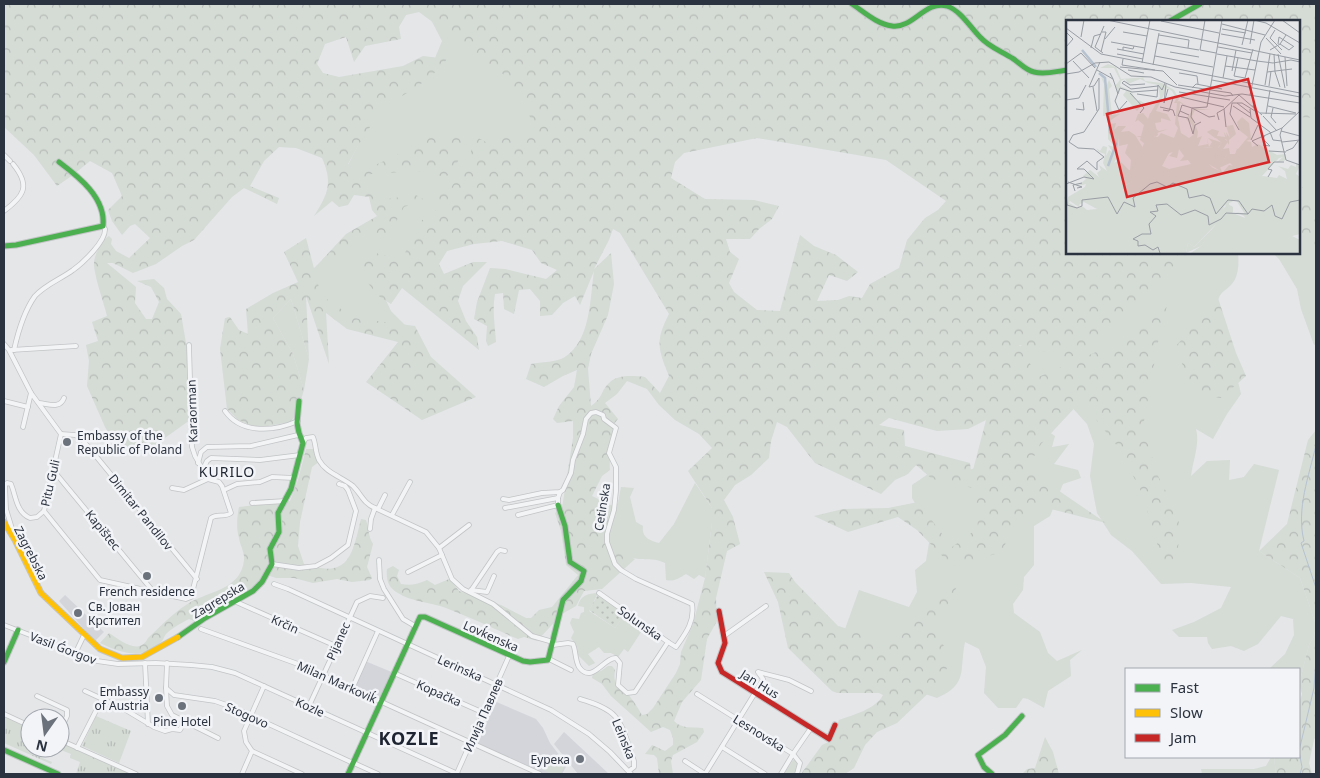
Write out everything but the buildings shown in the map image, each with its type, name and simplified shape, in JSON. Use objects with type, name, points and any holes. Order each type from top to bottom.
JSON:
[{"type":"street","points":[[852,4],[880,22],[893,27],[904,26],[930,6],[938,4],[946,6],[966,21],[986,44],[1014,59],[1028,71],[1043,73],[1066,70]]},
{"type":"street","points":[[1172,20],[1200,4]]},
{"type":"street","points":[[4,155],[22,177],[24,189],[19,200],[4,211]]},
{"type":"street","points":[[12,350],[35,297],[48,285],[73,270],[101,241],[106,231],[103,226],[103,214],[99,204],[79,176],[59,162]]},
{"type":"street","points":[[4,246],[103,226]]},
{"type":"street","points":[[4,344],[12,350],[31,393],[61,434]]},
{"type":"street","name":"Karaorman","points":[[189,345],[191,439],[195,456],[208,479],[220,483],[224,490]]},
{"type":"street","points":[[12,350],[76,346]]},
{"type":"street","points":[[23,426],[31,393]]},
{"type":"street","points":[[39,403],[59,405],[64,398]]},
{"type":"street","points":[[4,401],[28,407]]},
{"type":"street","points":[[299,401],[297,413],[298,435],[303,444]]},
{"type":"street","points":[[225,411],[235,421],[253,428],[282,427],[298,421]]},
{"type":"street","name":"Cetinska","points":[[553,643],[563,600],[581,581],[584,571],[570,562],[566,526],[558,505],[558,498],[560,492],[567,484],[573,460],[583,434],[586,418],[590,413],[596,412],[616,428],[610,453],[616,468],[616,491],[614,510],[607,534],[615,564],[636,579],[692,604],[693,612],[688,629],[676,646],[668,642]]},
{"type":"street","name":"Pitu Guli","points":[[15,540],[6,509],[4,490],[7,483],[10,483],[17,504],[27,517],[34,518],[41,514],[44,511],[61,434]]},
{"type":"street","name":"Dimitar Pandilov","points":[[61,434],[75,435],[81,438],[197,579]]},
{"type":"street","points":[[198,463],[201,452],[207,447],[251,446],[298,435]]},
{"type":"street","points":[[339,484],[345,486],[348,490],[356,511],[348,545],[331,558],[316,566],[299,568],[272,564],[270,551],[279,532],[278,513],[294,478],[303,444],[306,438],[313,437],[317,456],[321,463],[332,473],[355,488],[366,504],[426,532],[439,548],[452,579],[463,589],[487,592],[494,576]]},
{"type":"street","points":[[172,488],[184,490],[208,479],[209,475],[205,465],[208,459],[211,458],[260,460],[300,455]]},
{"type":"street","name":"Kapištec","points":[[53,470],[152,591]]},
{"type":"street","points":[[44,511],[100,580],[186,599],[193,594],[211,518],[214,516],[226,516],[231,513],[224,490],[237,484],[260,482],[272,477],[294,478]]},
{"type":"street","points":[[392,515],[410,482]]},
{"type":"street","points":[[503,499],[509,500],[542,493],[560,492]]},
{"type":"street","points":[[370,529],[370,519],[385,495]]},
{"type":"street","points":[[506,508],[558,498]]},
{"type":"street","points":[[252,503],[285,500]]},
{"type":"street","points":[[518,515],[558,505]]},
{"type":"street","name":"Zagrebska","points":[[4,522],[41,593],[84,635]]},
{"type":"street","points":[[439,548],[468,524]]},
{"type":"street","points":[[471,591],[496,552],[500,550],[505,551]]},
{"type":"street","points":[[408,572],[442,555]]},
{"type":"street","points":[[348,774],[355,764],[380,701],[415,626],[403,619],[384,588],[380,580],[379,560]]},
{"type":"street","name":"Zagrepska","points":[[84,635],[95,646],[109,654],[122,658],[142,657],[170,643],[205,618],[258,587],[272,564]]},
{"type":"street","name":"Lerinska","points":[[274,584],[551,710],[578,726],[599,742],[630,773]]},
{"type":"street","points":[[471,591],[493,604],[532,636],[553,643],[550,660],[571,670]]},
{"type":"street","name":"Solunska","points":[[553,643],[572,644],[578,665],[588,672],[596,672],[610,659],[616,658],[620,663],[618,685],[623,691],[630,694],[638,688],[668,642],[599,593]]},
{"type":"street","name":"Pijanec","points":[[309,706],[349,618],[360,600],[374,595],[383,598]]},
{"type":"street","name":"Krčin","points":[[234,601],[336,646]]},
{"type":"street","points":[[724,636],[766,606]]},
{"type":"street","name":"Jan Hus","points":[[718,612],[725,644],[718,660],[722,672],[829,739],[835,725]]},
{"type":"street","name":"Lovḱenska","points":[[415,626],[420,618],[425,617],[526,662],[550,660]]},
{"type":"street","name":"Vasil Ǵorgov","points":[[4,624],[97,662],[154,663]]},
{"type":"street","name":"Milan Markoviḱ","points":[[201,629],[281,657],[380,701],[530,772],[540,774]]},
{"type":"street","points":[[4,662],[18,630]]},
{"type":"street","points":[[352,689],[378,631]]},
{"type":"street","points":[[75,654],[84,635]]},
{"type":"street","name":"Илија Павлев","points":[[458,774],[509,656]]},
{"type":"street","points":[[145,663],[148,724]]},
{"type":"street","name":"Kozle","points":[[154,663],[222,669],[309,706],[458,774]]},
{"type":"street","points":[[167,663],[166,702],[168,710],[172,715],[218,738]]},
{"type":"street","points":[[685,761],[705,774],[763,679],[758,673],[759,671],[788,680],[811,691]]},
{"type":"street","name":"Kopačka","points":[[394,673],[484,714]]},
{"type":"street","points":[[264,686],[250,716],[244,735],[246,742],[252,751],[302,774]]},
{"type":"street","name":"Stogovo","points":[[166,688],[174,695],[215,701],[378,774]]},
{"type":"street","points":[[85,691],[165,731],[172,729],[180,730],[185,722]]},
{"type":"street","name":"Lesnovska","points":[[698,694],[794,754],[811,728]]},
{"type":"street","points":[[37,696],[63,708]]},
{"type":"street","points":[[78,748],[102,699]]},
{"type":"street","name":"Leinska","points":[[580,699],[606,708],[614,714],[621,726],[634,761],[634,767],[630,773]]},
{"type":"street","points":[[4,714],[20,721]]},
{"type":"street","points":[[992,774],[978,755],[1005,735],[1022,716]]},
{"type":"street","points":[[70,744],[136,774]]},
{"type":"street","points":[[722,747],[765,774]]},
{"type":"street","points":[[4,750],[58,774]]},
{"type":"street","points":[[242,774],[252,751]]},
{"type":"street","points":[[781,774],[794,754],[800,763],[797,774]]},
{"type":"shaded area","points":[[65,595],[104,632],[95,641],[59,601]]},
{"type":"shaded area","points":[[365,661],[394,673],[380,701],[352,689]]},
{"type":"shaded area","points":[[492,700],[536,719],[543,728],[550,743],[567,765],[562,774],[546,774],[473,741]]},
{"type":"shaded area","name":"Еурека","points":[[564,732],[609,774],[578,774],[554,744]]},
{"type":"green space","points":[[4,4],[1316,4],[1316,118],[1300,117],[1300,20],[1066,20],[1066,254],[1201,254],[1070,358],[1019,345],[1035,372],[1029,381],[1110,346],[1168,302],[1159,337],[1144,421],[1155,470],[1179,517],[1178,558],[1163,563],[1142,493],[1118,447],[1081,401],[1041,444],[1027,469],[1106,523],[1039,506],[1012,520],[1003,552],[952,566],[917,530],[898,517],[848,532],[814,516],[843,509],[888,508],[918,502],[952,547],[978,528],[973,470],[986,420],[968,429],[937,431],[889,418],[879,425],[904,430],[905,446],[970,463],[973,488],[932,479],[916,465],[908,474],[895,480],[881,494],[815,463],[787,427],[777,422],[771,441],[769,458],[751,475],[735,485],[724,500],[733,517],[740,544],[727,551],[716,598],[717,621],[707,639],[701,680],[682,702],[674,721],[684,726],[703,728],[704,732],[697,742],[673,755],[671,761],[673,774],[659,774],[657,758],[654,755],[645,754],[652,745],[665,751],[673,745],[670,730],[663,727],[651,732],[611,696],[602,684],[592,678],[593,673],[612,666],[615,670],[616,684],[628,694],[642,715],[647,714],[653,708],[680,664],[681,652],[693,624],[705,578],[712,508],[688,471],[712,448],[699,434],[675,420],[659,405],[647,389],[627,381],[617,394],[605,403],[618,419],[613,425],[614,436],[610,470],[602,476],[592,496],[615,507],[605,534],[607,547],[635,559],[602,589],[584,591],[576,606],[562,614],[537,641],[524,637],[518,639],[446,608],[403,596],[390,586],[387,580],[387,569],[393,566],[399,570],[397,576],[401,584],[421,583],[427,580],[435,585],[449,579],[459,591],[501,605],[526,618],[531,618],[539,610],[552,607],[578,575],[566,565],[561,531],[555,513],[562,508],[573,438],[573,421],[557,423],[553,419],[559,406],[574,387],[577,370],[544,387],[526,379],[531,364],[562,359],[574,350],[585,329],[588,318],[594,271],[580,305],[575,296],[563,303],[552,315],[540,316],[540,301],[530,289],[519,290],[514,314],[504,309],[503,293],[495,294],[496,342],[488,346],[486,341],[487,326],[474,319],[477,302],[490,268],[505,269],[546,279],[557,270],[541,263],[532,250],[502,241],[474,244],[447,251],[439,264],[444,274],[473,262],[487,262],[463,286],[458,301],[466,321],[477,337],[479,350],[402,288],[391,304],[377,295],[355,266],[365,258],[372,244],[378,254],[403,258],[417,224],[436,210],[439,188],[452,186],[470,160],[473,135],[495,147],[503,130],[518,142],[537,128],[503,74],[419,12],[406,15],[399,27],[401,39],[365,46],[354,62],[346,37],[325,44],[317,64],[323,73],[339,77],[403,66],[423,56],[447,59],[438,70],[417,87],[382,108],[348,164],[357,167],[367,167],[378,164],[427,137],[462,132],[462,151],[458,162],[446,177],[417,171],[371,174],[369,182],[380,197],[387,199],[416,195],[425,200],[404,207],[397,220],[395,233],[380,239],[363,235],[347,251],[322,260],[346,234],[377,216],[372,210],[369,197],[354,195],[348,205],[339,207],[332,201],[314,216],[326,195],[328,182],[322,158],[296,148],[279,147],[264,161],[250,186],[279,198],[277,204],[244,188],[232,197],[194,240],[156,264],[133,273],[113,263],[107,263],[136,287],[135,303],[146,319],[152,319],[159,302],[151,287],[137,281],[154,279],[164,288],[167,299],[181,314],[187,349],[190,420],[155,445],[135,453],[128,451],[111,437],[105,427],[87,386],[89,361],[86,345],[98,341],[92,322],[107,316],[94,266],[100,245],[109,236],[112,239],[111,244],[116,251],[129,258],[150,238],[135,224],[130,226],[122,235],[112,221],[108,210],[122,196],[112,173],[90,161],[57,186],[34,155],[4,127]],"holes":[[[757,138],[886,160],[946,201],[938,210],[925,218],[907,240],[899,268],[870,284],[862,298],[849,296],[838,300],[817,301],[829,275],[847,281],[858,272],[836,255],[814,246],[800,235],[780,311],[757,310],[734,292],[729,283],[739,259],[730,252],[726,239],[750,239],[772,219],[779,206],[754,200],[705,199],[671,178],[675,162],[684,153]],[[613,229],[620,233],[669,314],[660,338],[660,352],[669,376],[660,393],[645,377],[626,376],[617,378],[606,386],[598,400],[591,406],[588,369],[591,354],[608,315],[614,284],[611,253],[594,269]]]},
{"type":"green space","points":[[428,14],[507,70],[539,131],[382,292],[391,311],[408,328],[349,319],[317,292],[311,271],[327,255],[359,234],[387,230],[369,191],[348,165],[375,111],[433,63],[442,41]]},
{"type":"green space","points":[[1316,99],[1316,344],[1314,345],[1301,309],[1297,289],[1274,254],[1300,254],[1300,104]]},
{"type":"green space","points":[[1300,184],[1316,210],[1316,251],[1300,247]]},
{"type":"green space","points":[[306,238],[321,295],[354,318],[415,326],[431,357],[476,397],[422,420],[366,382],[398,342],[347,329],[326,313],[329,364],[306,296],[309,359],[291,299],[273,318],[293,354],[304,390],[296,415],[290,422],[262,427],[238,420],[227,409],[220,349],[225,318],[230,317],[239,330],[248,334],[246,309],[273,293],[298,282],[284,252]]},
{"type":"green space","points":[[1173,254],[1238,254],[1236,278],[1218,300],[1241,394],[1213,439],[1196,429],[1197,446],[1191,476],[1207,461],[1230,460],[1229,480],[1244,477],[1254,464],[1279,470],[1259,551],[1300,578],[1316,625],[1300,680],[1300,668],[1270,668],[1285,654],[1294,635],[1293,619],[1281,616],[1258,644],[1244,651],[1231,646],[1212,649],[1207,637],[1179,637],[1172,630],[1194,622],[1221,608],[1231,587],[1191,583],[1161,584],[1132,551],[1111,535],[1097,513],[1090,476],[1094,444],[1087,424],[1068,403],[1043,428],[1055,436],[1052,447],[1069,444],[1054,464],[1078,470],[1081,478],[1063,484],[1050,516],[1034,526],[1034,565],[1024,577],[1023,590],[1013,604],[1014,613],[1040,632],[1048,653],[1057,661],[1082,650],[1070,660],[1071,676],[1048,691],[1044,708],[1023,698],[1016,708],[998,708],[984,693],[986,667],[979,649],[965,642],[961,675],[958,681],[947,693],[937,698],[907,688],[839,646],[859,590],[909,607],[917,592],[915,570],[926,561],[931,531],[912,498],[912,485],[931,472],[962,472],[982,466],[988,446],[981,357],[1049,338]]},
{"type":"green space","points":[[1218,298],[1236,353],[1246,376],[1221,398],[1195,394],[1175,347]]},
{"type":"green space","points":[[291,299],[309,359],[304,390],[293,354],[273,318]]},
{"type":"green space","points":[[1316,430],[1316,625],[1300,578],[1259,551],[1287,524],[1308,440]]},
{"type":"green space","points":[[306,449],[315,449],[320,461],[312,467],[300,522],[298,546],[304,564],[319,568],[339,566],[346,561],[351,553],[361,519],[366,520],[373,544],[367,567],[372,578],[370,580],[352,582],[337,579],[313,583],[294,578],[276,578],[267,575],[250,589],[223,606],[194,621],[189,619],[177,626],[166,634],[155,647],[147,651],[140,653],[124,652],[100,643],[109,633],[130,645],[140,646],[171,616],[194,600],[230,584],[241,570],[244,560],[237,530],[239,507],[290,501]]},
{"type":"green space","points":[[695,483],[712,508],[705,578],[699,575],[694,579],[686,574],[674,580],[666,580],[665,563],[657,560],[637,559],[606,547],[605,534],[618,503],[621,487],[634,488],[630,497],[636,522],[643,526],[643,533],[647,538],[659,543],[674,524]]},
{"type":"green space","points":[[965,571],[934,631],[952,658],[940,682],[897,723],[877,732],[865,745],[854,768],[845,774],[801,774],[822,745],[831,741],[839,720],[870,708],[883,695],[879,693],[837,693],[832,691],[788,648],[778,602],[764,572],[789,573],[795,582],[838,626],[887,641]]},
{"type":"green space","points":[[598,593],[589,611],[615,628],[626,612],[645,626],[628,652],[624,649],[618,657],[611,653],[604,653],[599,647],[588,654],[595,663],[589,666],[577,654],[571,638],[574,632],[570,623],[572,618],[579,619],[581,613],[584,612],[584,607],[578,606],[583,597],[588,594]]},
{"type":"green space","points":[[599,593],[626,612],[615,628],[589,610]]},
{"type":"green space","points":[[1316,625],[1316,731],[1309,763],[1312,774],[1276,774],[1274,758],[1300,758],[1300,701],[1302,694],[1300,680],[1309,645],[1314,636]]},
{"type":"green space","points":[[96,716],[131,731],[119,763],[82,746]]},
{"type":"green space","points":[[4,717],[20,724],[20,750],[4,743]]},
{"type":"green space","points":[[1045,737],[1053,752],[1059,774],[1022,774],[1027,769],[1035,768]]},
{"type":"green space","points":[[70,746],[130,774],[76,774],[80,762],[70,758]]},
{"type":"green space","points":[[38,758],[52,762],[51,764]]},
{"type":"green space","points":[[544,758],[564,767],[561,774],[551,774],[539,768]]},
{"type":"green space","points":[[1270,758],[1274,758],[1276,774],[1202,774],[1201,769],[1254,769],[1266,766]]},
{"type":"green space","points":[[793,760],[798,764],[794,774],[784,774]]},
{"type":"waterway","points":[[1316,445],[1302,505],[1304,541],[1301,543],[1316,588]]},
{"type":"waterway","points":[[1300,747],[1314,688],[1316,660]]},
{"type":"waterway","points":[[1300,756],[1302,767],[1300,774]]},
{"type":"traffic: fast","points":[[852,4],[876,20],[892,26],[906,23],[932,7],[939,5],[947,6],[961,15],[987,44],[1012,58],[1028,70],[1042,73],[1066,70]]},
{"type":"traffic: fast","points":[[1172,20],[1200,4]]},
{"type":"traffic: fast","points":[[4,246],[103,226],[103,216],[96,197],[83,181],[59,162]]},
{"type":"traffic: fast","points":[[178,637],[205,618],[253,591],[262,582],[272,564],[270,549],[279,532],[278,513],[291,489],[303,443],[297,423],[299,401]]},
{"type":"traffic: fast","points":[[348,774],[420,617],[425,617],[523,661],[548,660],[563,600],[581,581],[584,571],[570,562],[565,526],[558,505]]},
{"type":"traffic: fast","points":[[4,662],[18,630]]},
{"type":"traffic: fast","points":[[992,774],[984,767],[978,755],[1005,735],[1022,716]]},
{"type":"traffic: fast","points":[[4,750],[58,774]]},
{"type":"traffic: slow","points":[[4,522],[41,593],[100,649],[122,658],[142,657],[178,637]]},
{"type":"traffic: jam","points":[[719,611],[725,643],[718,663],[722,672],[829,739],[835,725]]},
{"type":"place","name":"Embassy of the Republic of Poland","points":[[67,442]]},
{"type":"place","name":"French residence","points":[[147,576]]},
{"type":"place","name":"Св. Јован Крстител","points":[[78,613]]},
{"type":"place","name":"Embassy of Austria","points":[[159,698]]},
{"type":"place","name":"Pine Hotel","points":[[182,706]]},
{"type":"place","name":"Еурека","points":[[580,759]]},
{"type":"district","name":"KURILO","points":[[227,471]]},
{"type":"district","name":"KOZLE","points":[[409,738]]}]
